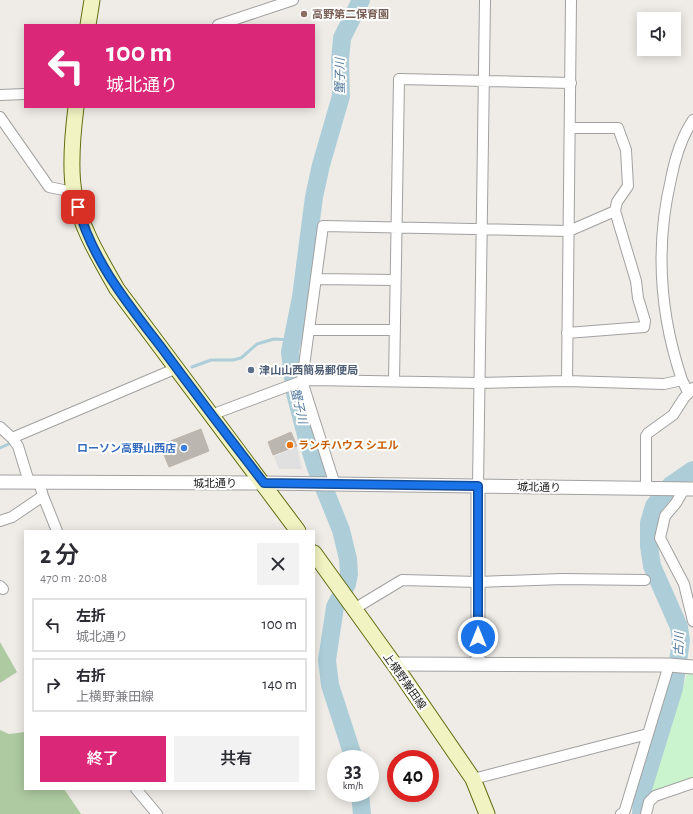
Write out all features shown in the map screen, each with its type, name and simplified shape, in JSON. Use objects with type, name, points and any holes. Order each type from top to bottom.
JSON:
[{"type":"main road","points":[[88,24],[92,0]]},
{"type":"main road","points":[[76,108],[73,136],[73,192],[82,222],[95,251],[117,289],[264,483],[297,530]]},
{"type":"main road","name":"上横野兼田線","points":[[315,554],[394,664],[473,779],[487,814]]},
{"type":"street","points":[[221,24],[293,0]]},
{"type":"street","points":[[478,664],[479,383],[485,0]]},
{"type":"street","points":[[566,381],[571,0]]},
{"type":"street","points":[[394,381],[399,79],[571,83]]},
{"type":"street","points":[[0,95],[24,94]]},
{"type":"street","points":[[0,117],[49,187],[73,192]]},
{"type":"street","points":[[648,489],[646,436],[674,415],[690,390],[682,380],[672,351],[661,285],[660,263],[664,210],[682,140],[693,120]]},
{"type":"street","points":[[567,333],[644,327],[645,321],[638,298],[636,281],[615,210],[617,202],[628,186],[626,150],[618,128],[570,128]]},
{"type":"street","points":[[333,485],[302,381],[323,226],[569,231],[615,210]]},
{"type":"street","points":[[316,279],[396,280]]},
{"type":"street","points":[[309,330],[395,330]]},
{"type":"street","points":[[12,438],[176,368]]},
{"type":"street","points":[[211,415],[302,381],[479,383],[566,381],[664,384],[682,380]]},
{"type":"street","points":[[0,427],[18,446],[34,482],[43,496],[57,530]]},
{"type":"street","name":"城北通り","points":[[0,482],[264,483],[686,489]]},
{"type":"street","points":[[686,489],[665,516],[660,538],[689,584],[693,621]]},
{"type":"street","points":[[0,521],[12,517],[43,496]]},
{"type":"street","points":[[351,604],[402,580],[478,582],[562,579],[645,580]]},
{"type":"street","points":[[394,664],[693,667]]},
{"type":"street","points":[[621,814],[624,813],[669,666]]},
{"type":"street","points":[[473,779],[648,734]]},
{"type":"street","points":[[646,814],[649,802],[655,796],[693,782]]},
{"type":"street","points":[[137,790],[157,814]]},
{"type":"green space","points":[[0,642],[17,672],[0,683]]},
{"type":"green space","points":[[687,674],[693,674],[693,778],[650,793]]},
{"type":"green space","points":[[0,730],[9,734],[24,732],[24,790],[65,790],[81,814],[0,814]]},
{"type":"shaded area","points":[[297,447],[302,469],[279,469],[274,456]]},
{"type":"building","name":"ローソン高野山西店","points":[[201,429],[209,451],[169,467],[160,445]]},
{"type":"building","points":[[291,432],[297,446],[273,455],[268,442]]},
{"type":"waterway","name":"蟹子川","points":[[351,750],[330,685],[327,660],[335,607],[347,584],[349,574],[348,559],[341,530],[316,468],[307,439],[295,393],[290,352],[301,297],[314,197],[321,165],[341,96],[340,60],[342,38],[361,0]]},
{"type":"waterway","points":[[192,367],[211,360],[233,360],[241,358],[257,344],[274,339],[292,340]]},
{"type":"waterway","points":[[0,448],[11,443]]},
{"type":"waterway","name":"古川","points":[[641,814],[642,792],[674,688],[681,641],[679,627],[652,566],[649,546],[649,523],[654,506],[671,485],[693,470]]},
{"type":"waterway","name":"蟹子川","points":[[361,802],[362,814]]},
{"type":"place","name":"高野第二保育園","points":[[304,14]]},
{"type":"place","name":"津山山西簡易郵便局","points":[[251,370]]},
{"type":"place","name":"ランチハウス シエル","points":[[290,445]]},
{"type":"place","name":"ローソン高野山西店","points":[[184,448]]},
{"type":"route","points":[[78,207],[82,222],[95,251],[117,289],[264,483],[478,486],[478,637]]}]
